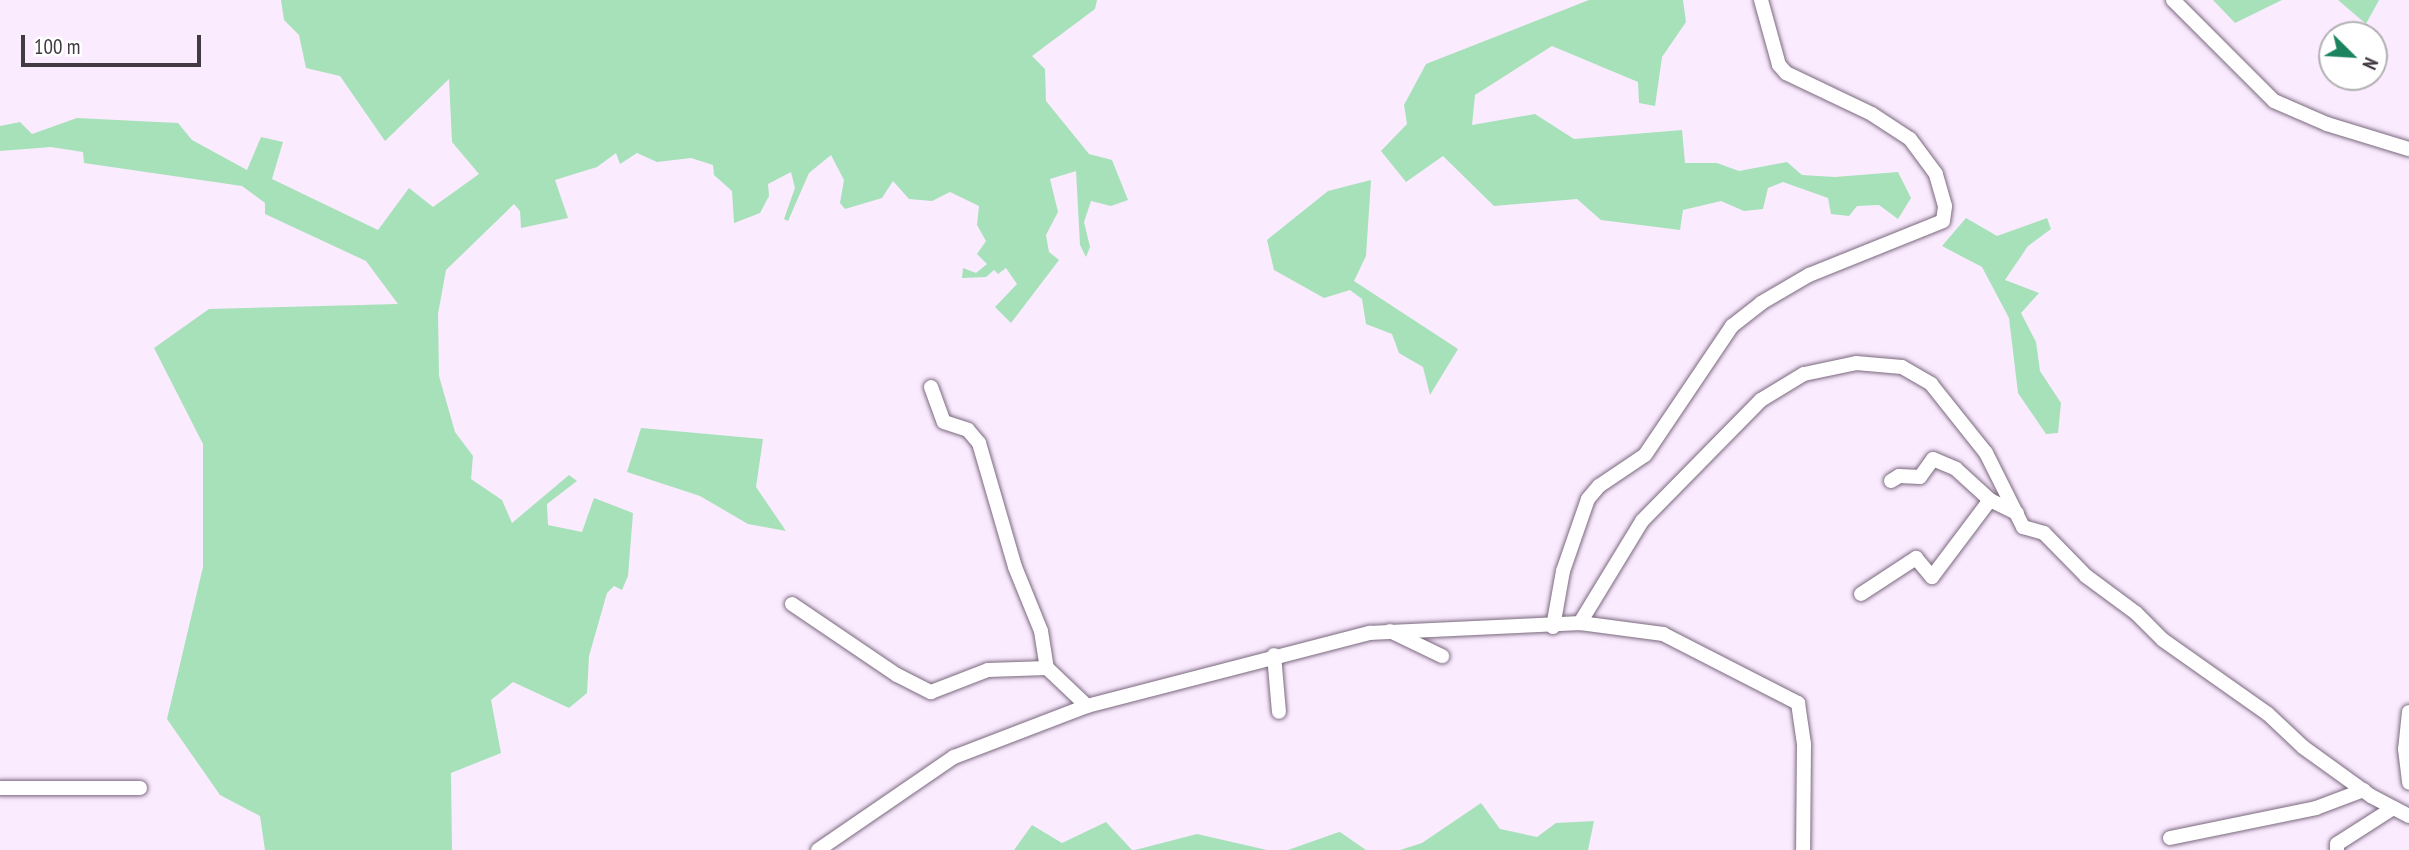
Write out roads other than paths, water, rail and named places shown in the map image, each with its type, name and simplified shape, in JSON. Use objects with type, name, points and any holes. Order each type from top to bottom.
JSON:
[{"type":"street","points":[[1553,627],[1563,571],[1588,499],[1599,486],[1645,455],[1732,327],[1761,303],[1809,275],[1936,226],[1946,214],[1936,174],[1910,139],[1872,114],[1786,74],[1779,65],[1761,0]]},
{"type":"street","points":[[2173,0],[2274,101],[2327,124],[2409,149]]},
{"type":"street","points":[[1580,624],[1629,539],[1655,507],[1702,465],[1760,400],[1786,381],[1826,368],[1886,363],[1931,384],[1986,453],[2023,527],[2044,533],[2086,576],[2136,613],[2163,640],[2269,714],[2303,747],[2364,790],[2409,816]]},
{"type":"street","points":[[931,387],[944,422],[968,430],[979,443],[1015,567],[1041,631],[1047,668],[1087,706]]},
{"type":"street","points":[[1891,481],[1899,476],[1920,477],[1933,459],[1956,469],[1990,499],[2017,513]]},
{"type":"street","points":[[1861,594],[1916,558],[1932,577],[1990,499]]},
{"type":"street","points":[[792,604],[897,675],[931,692],[988,670],[1047,668]]},
{"type":"street","points":[[818,850],[954,757],[1087,706],[1274,655],[1390,631],[1580,624],[1663,634],[1798,703],[1804,744],[1802,850]]},
{"type":"street","points":[[1390,631],[1442,656]]},
{"type":"street","points":[[1274,655],[1279,712]]},
{"type":"street","points":[[2409,712],[2405,748],[2409,783]]},
{"type":"street","points":[[0,788],[141,788]]},
{"type":"street","points":[[2170,838],[2316,808],[2364,790]]},
{"type":"street","points":[[2337,850],[2337,844],[2393,808]]}]
